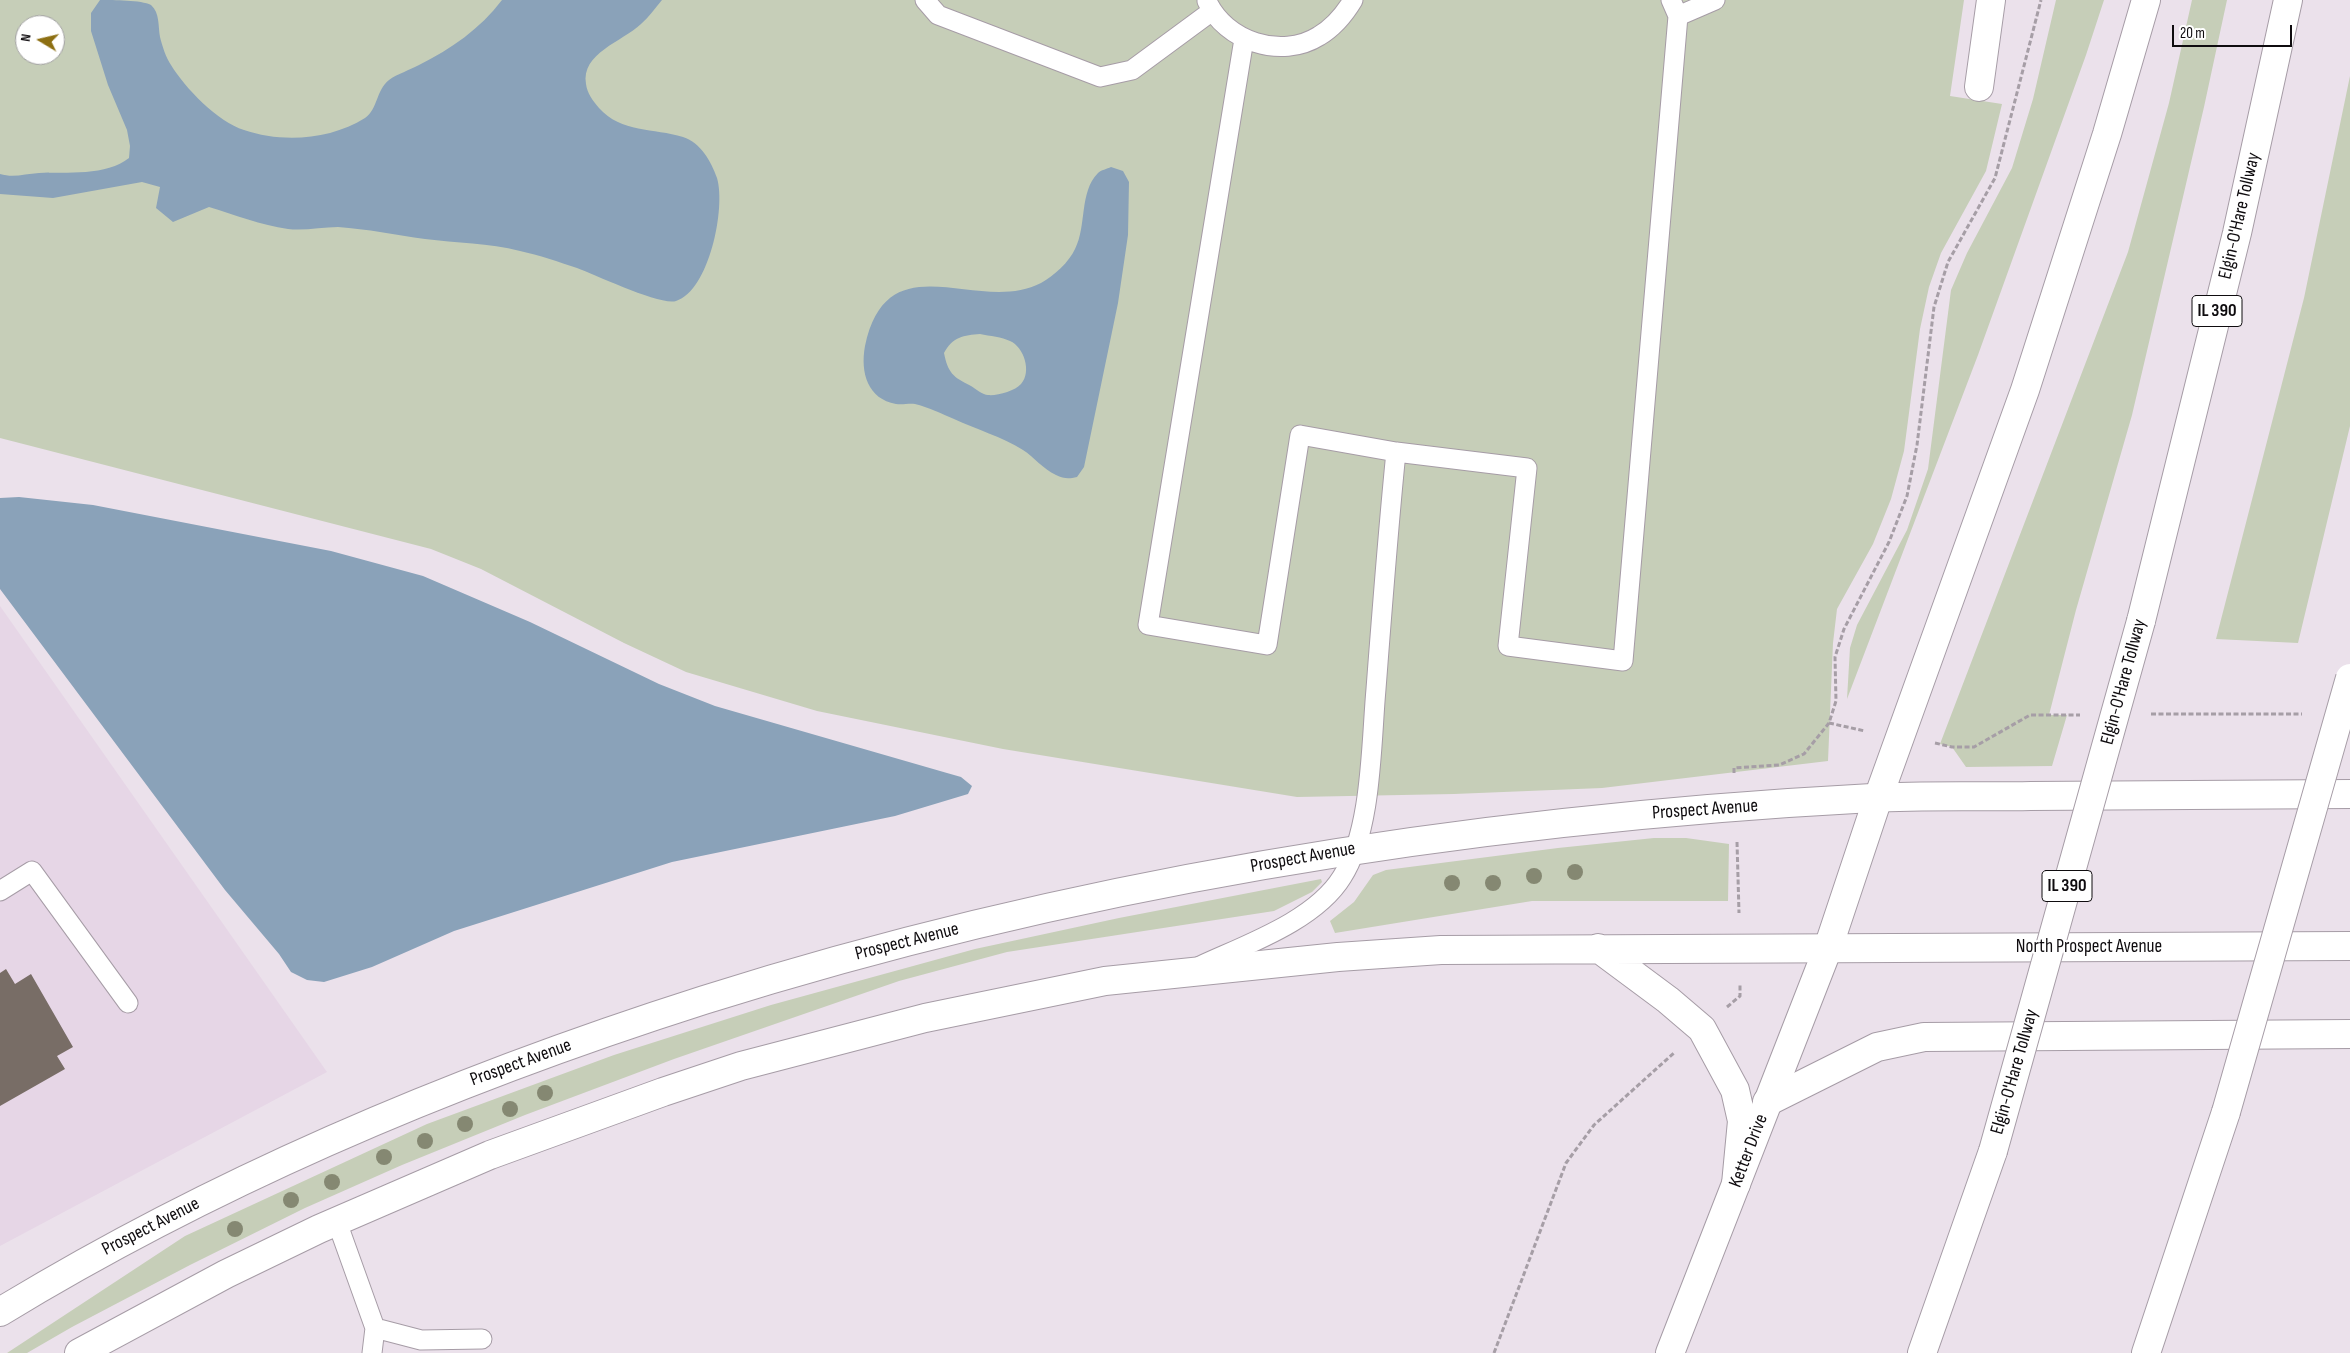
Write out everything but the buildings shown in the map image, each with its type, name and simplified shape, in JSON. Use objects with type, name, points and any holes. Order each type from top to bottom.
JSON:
[{"type":"main road","points":[[1979,87],[1991,0]]},
{"type":"main road","name":"Ketter Drive","points":[[1670,1353],[1828,948],[1878,798],[2028,381],[2104,143],[2146,0]]},
{"type":"main road","name":"Elgin-O'Hare Tollway","points":[[1922,1353],[1993,1151],[2141,621],[2237,233],[2288,0]]},
{"type":"main road","points":[[2146,1353],[2226,1112],[2350,678]]},
{"type":"main road","points":[[1878,798],[2350,794]]},
{"type":"main road","name":"Prospect Avenue","points":[[0,1312],[66,1272],[223,1190],[329,1141],[534,1057],[812,966],[963,928],[1220,872],[1357,848],[1555,822],[1878,798]]},
{"type":"main road","name":"North Prospect Avenue","points":[[1828,948],[2350,946]]},
{"type":"main road","points":[[1598,948],[1668,1000],[1702,1029],[1735,1090],[1742,1121],[1736,1184]]},
{"type":"main road","points":[[79,1353],[226,1274],[337,1222],[490,1155],[662,1092],[742,1066],[925,1018],[1105,981],[1190,971],[1441,950],[1828,948]]},
{"type":"main road","points":[[1767,1102],[1877,1047],[1924,1037],[2350,1034]]},
{"type":"lane","points":[[925,0],[938,15],[1100,77],[1132,70],[1209,6],[1226,27],[1244,39],[1268,46],[1294,46],[1318,37],[1338,22],[1353,0]]},
{"type":"lane","points":[[1244,39],[1148,625],[1267,646],[1300,435],[1396,452],[1527,468],[1508,646],[1622,662],[1674,8],[1715,0]]},
{"type":"lane","points":[[1190,971],[1298,919],[1321,900],[1342,878],[1357,848],[1368,773],[1396,452]]},
{"type":"lane","points":[[0,890],[32,872],[128,1003]]},
{"type":"lane","points":[[337,1222],[375,1328],[372,1353]]},
{"type":"lane","points":[[375,1328],[421,1340],[482,1339]]},
{"type":"path","points":[[1734,776],[1734,768],[1779,765],[1804,754],[1829,723],[1836,701],[1835,657],[1844,629],[1888,542],[1907,496],[1917,445],[1934,307],[1948,262],[1995,178],[2041,0]]},
{"type":"path","points":[[1829,723],[1840,727]]},
{"type":"path","points":[[1737,845],[1738,902]]},
{"type":"path","points":[[1728,1007],[1740,996],[1740,980]]},
{"type":"path","points":[[1494,1353],[1566,1163],[1594,1125],[1676,1051]]},
{"type":"shaded area","points":[[0,606],[327,1072],[0,1246]]},
{"type":"green space","points":[[0,0],[1964,0],[1950,96],[2002,104],[1986,171],[1941,253],[1929,287],[1920,329],[1904,451],[1891,499],[1873,544],[1837,609],[1833,643],[1828,761],[1602,788],[1454,794],[1297,797],[1003,749],[817,711],[686,672],[624,643],[481,569],[431,549],[0,438]]},
{"type":"green space","points":[[2056,0],[2104,0],[1978,355],[1847,699],[1850,648],[1857,625],[1907,530],[1928,469],[1951,290],[1967,253],[2012,168],[2033,99]]},
{"type":"green space","points":[[2192,0],[2227,0],[2132,415],[2076,610],[2049,715],[2067,715],[2052,766],[1966,767],[1952,747],[1940,744],[2128,252],[2169,103]]},
{"type":"green space","points":[[2350,76],[2350,426],[2298,643],[2216,639],[2304,298]]},
{"type":"green space","points":[[1654,838],[1686,838],[1729,844],[1728,901],[1532,901],[1335,933],[1330,921],[1354,902],[1373,875],[1386,870]]},
{"type":"green space","points":[[1321,879],[1322,882],[1312,892],[1274,911],[1007,952],[899,981],[674,1059],[525,1115],[402,1165],[305,1208],[190,1265],[72,1327],[27,1353],[7,1353],[185,1236],[427,1124],[614,1055],[771,1005],[975,949],[1119,918]]},
{"type":"water","points":[[100,0],[134,1],[151,5],[157,16],[160,37],[169,62],[193,94],[213,112],[234,126],[259,134],[290,138],[321,135],[337,131],[365,118],[372,110],[382,89],[389,80],[454,45],[475,29],[502,0],[662,0],[641,24],[596,56],[586,73],[586,84],[588,91],[599,108],[617,122],[683,137],[700,148],[712,165],[717,178],[719,208],[717,227],[706,266],[698,282],[688,294],[676,301],[668,301],[643,295],[556,261],[496,246],[425,239],[338,227],[288,229],[209,207],[173,222],[156,208],[160,187],[142,182],[53,198],[0,194],[0,174],[14,176],[39,173],[86,172],[109,168],[129,158],[130,146],[127,130],[108,85],[91,31],[91,13]]},
{"type":"water","points":[[1111,167],[1123,171],[1129,182],[1128,235],[1118,303],[1084,467],[1077,477],[1067,478],[1059,476],[1047,470],[1023,450],[1006,441],[925,407],[886,401],[873,391],[865,375],[865,346],[877,314],[893,296],[914,288],[938,287],[990,292],[1016,291],[1041,283],[1051,277],[1069,259],[1079,240],[1086,199],[1092,181],[1102,170]],"holes":[[[980,334],[1010,341],[1023,354],[1026,373],[1021,384],[1015,389],[1001,394],[986,395],[952,374],[944,353],[947,348],[959,338]]]},
{"type":"water","points":[[19,497],[93,505],[331,551],[423,576],[530,622],[659,684],[715,706],[961,777],[972,786],[968,794],[895,816],[672,862],[454,931],[372,967],[324,982],[307,980],[291,972],[279,954],[225,890],[0,589],[0,498]]}]
